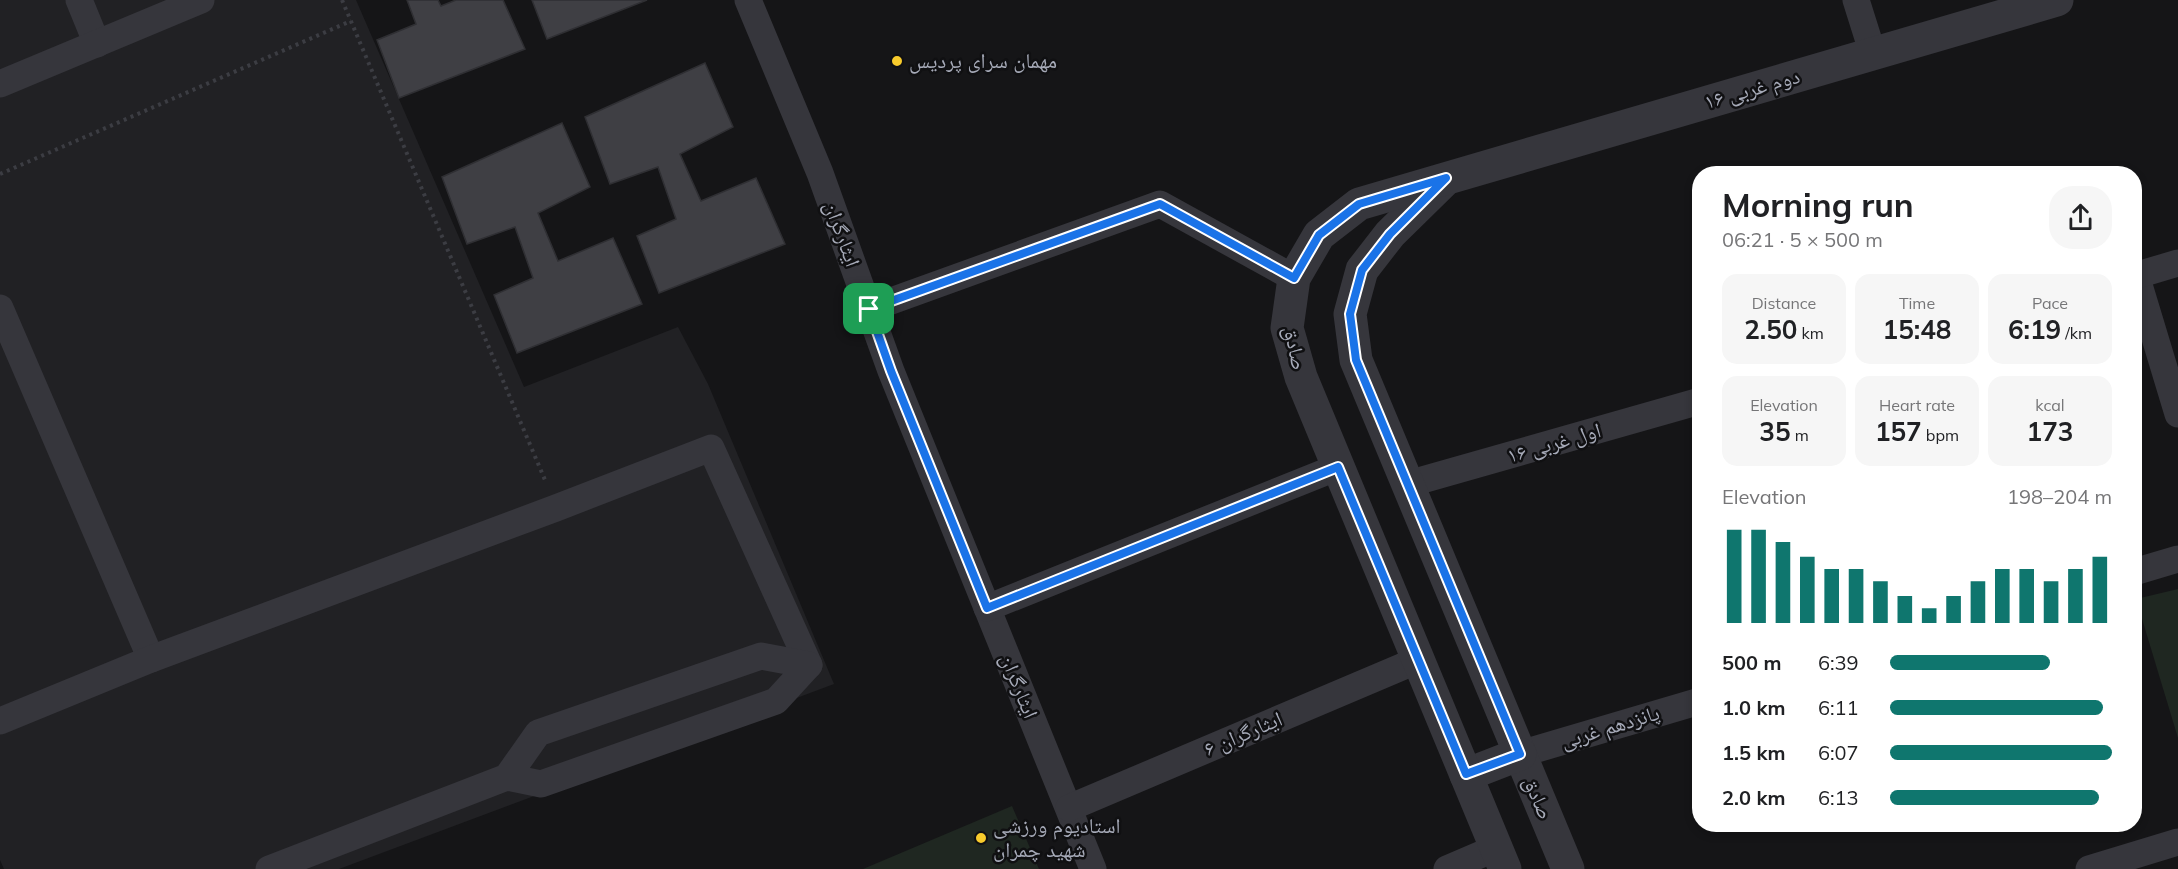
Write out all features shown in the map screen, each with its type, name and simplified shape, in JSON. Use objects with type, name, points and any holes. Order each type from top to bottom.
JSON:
[{"type":"street","points":[[79,0],[97,44]]},
{"type":"street","points":[[0,84],[201,0]]},
{"type":"street","name":"ایثارگران","points":[[748,0],[820,173],[891,371],[1093,869]]},
{"type":"street","points":[[1856,0],[1873,54]]},
{"type":"street","name":"۱۶ دوم غربی","points":[[1446,178],[2057,0]]},
{"type":"street","name":"صادق","points":[[1446,178],[1359,204],[1319,235],[1294,278],[1287,328],[1301,376],[1501,858]]},
{"type":"street","name":"صادق","points":[[1446,178],[1390,234],[1362,270],[1350,314],[1356,360],[1568,869]]},
{"type":"street","points":[[869,309],[1160,204],[1294,278]]},
{"type":"street","points":[[2142,273],[2178,262]]},
{"type":"street","points":[[2142,298],[2178,414]]},
{"type":"street","points":[[0,308],[151,659]]},
{"type":"street","name":"۱۶ اول غربی","points":[[1408,484],[1692,403]]},
{"type":"street","points":[[0,721],[151,659],[711,448],[809,665]]},
{"type":"street","points":[[987,608],[1338,467]]},
{"type":"street","points":[[2142,570],[2178,559]]},
{"type":"street","points":[[507,777],[538,733],[761,656],[809,665]]},
{"type":"street","name":"ایثارگران ۶","points":[[1069,808],[1418,660]]},
{"type":"street","points":[[269,869],[507,777],[541,784],[776,701],[809,665]]},
{"type":"street","name":"پانزدهم غربی","points":[[1520,754],[1692,703]]},
{"type":"street","points":[[1466,774],[1520,754]]},
{"type":"street","points":[[2089,869],[2178,842]]},
{"type":"street","points":[[1447,869],[1501,858]]},
{"type":"path","points":[[342,0],[556,508]]},
{"type":"path","points":[[0,174],[351,21]]},
{"type":"shaded area","points":[[0,0],[356,0],[524,387],[678,327],[708,384],[834,684],[339,869],[4,869],[0,860]]},
{"type":"shaded area","points":[[2178,589],[2178,738],[2142,619],[2142,598]]},
{"type":"shaded area","name":"استادیوم ورزشی شهید چمران","points":[[1012,806],[1039,869],[863,869]]},
{"type":"building","points":[[407,0],[438,0],[441,6],[456,0],[503,0],[525,49],[399,98],[377,40],[416,24]]},
{"type":"building","points":[[532,0],[647,0],[547,39]]},
{"type":"building","points":[[705,63],[733,127],[680,154],[701,201],[756,178],[785,244],[659,293],[637,236],[676,219],[658,167],[610,184],[585,117]]},
{"type":"building","points":[[562,123],[590,187],[538,213],[558,261],[613,238],[642,304],[517,353],[494,295],[533,278],[515,227],[467,244],[442,177]]},
{"type":"place","name":"مهمان سرای پردیس","points":[[897,61]]},
{"type":"place","name":"استادیوم ورزشی شهید چمران","points":[[981,838]]},
{"type":"route","points":[[1446,178],[1390,234],[1362,270],[1350,314],[1356,360],[1520,754],[1466,774],[1338,467],[987,608],[891,371],[869,309],[1160,204],[1294,278],[1319,235],[1359,204],[1446,178]]}]
